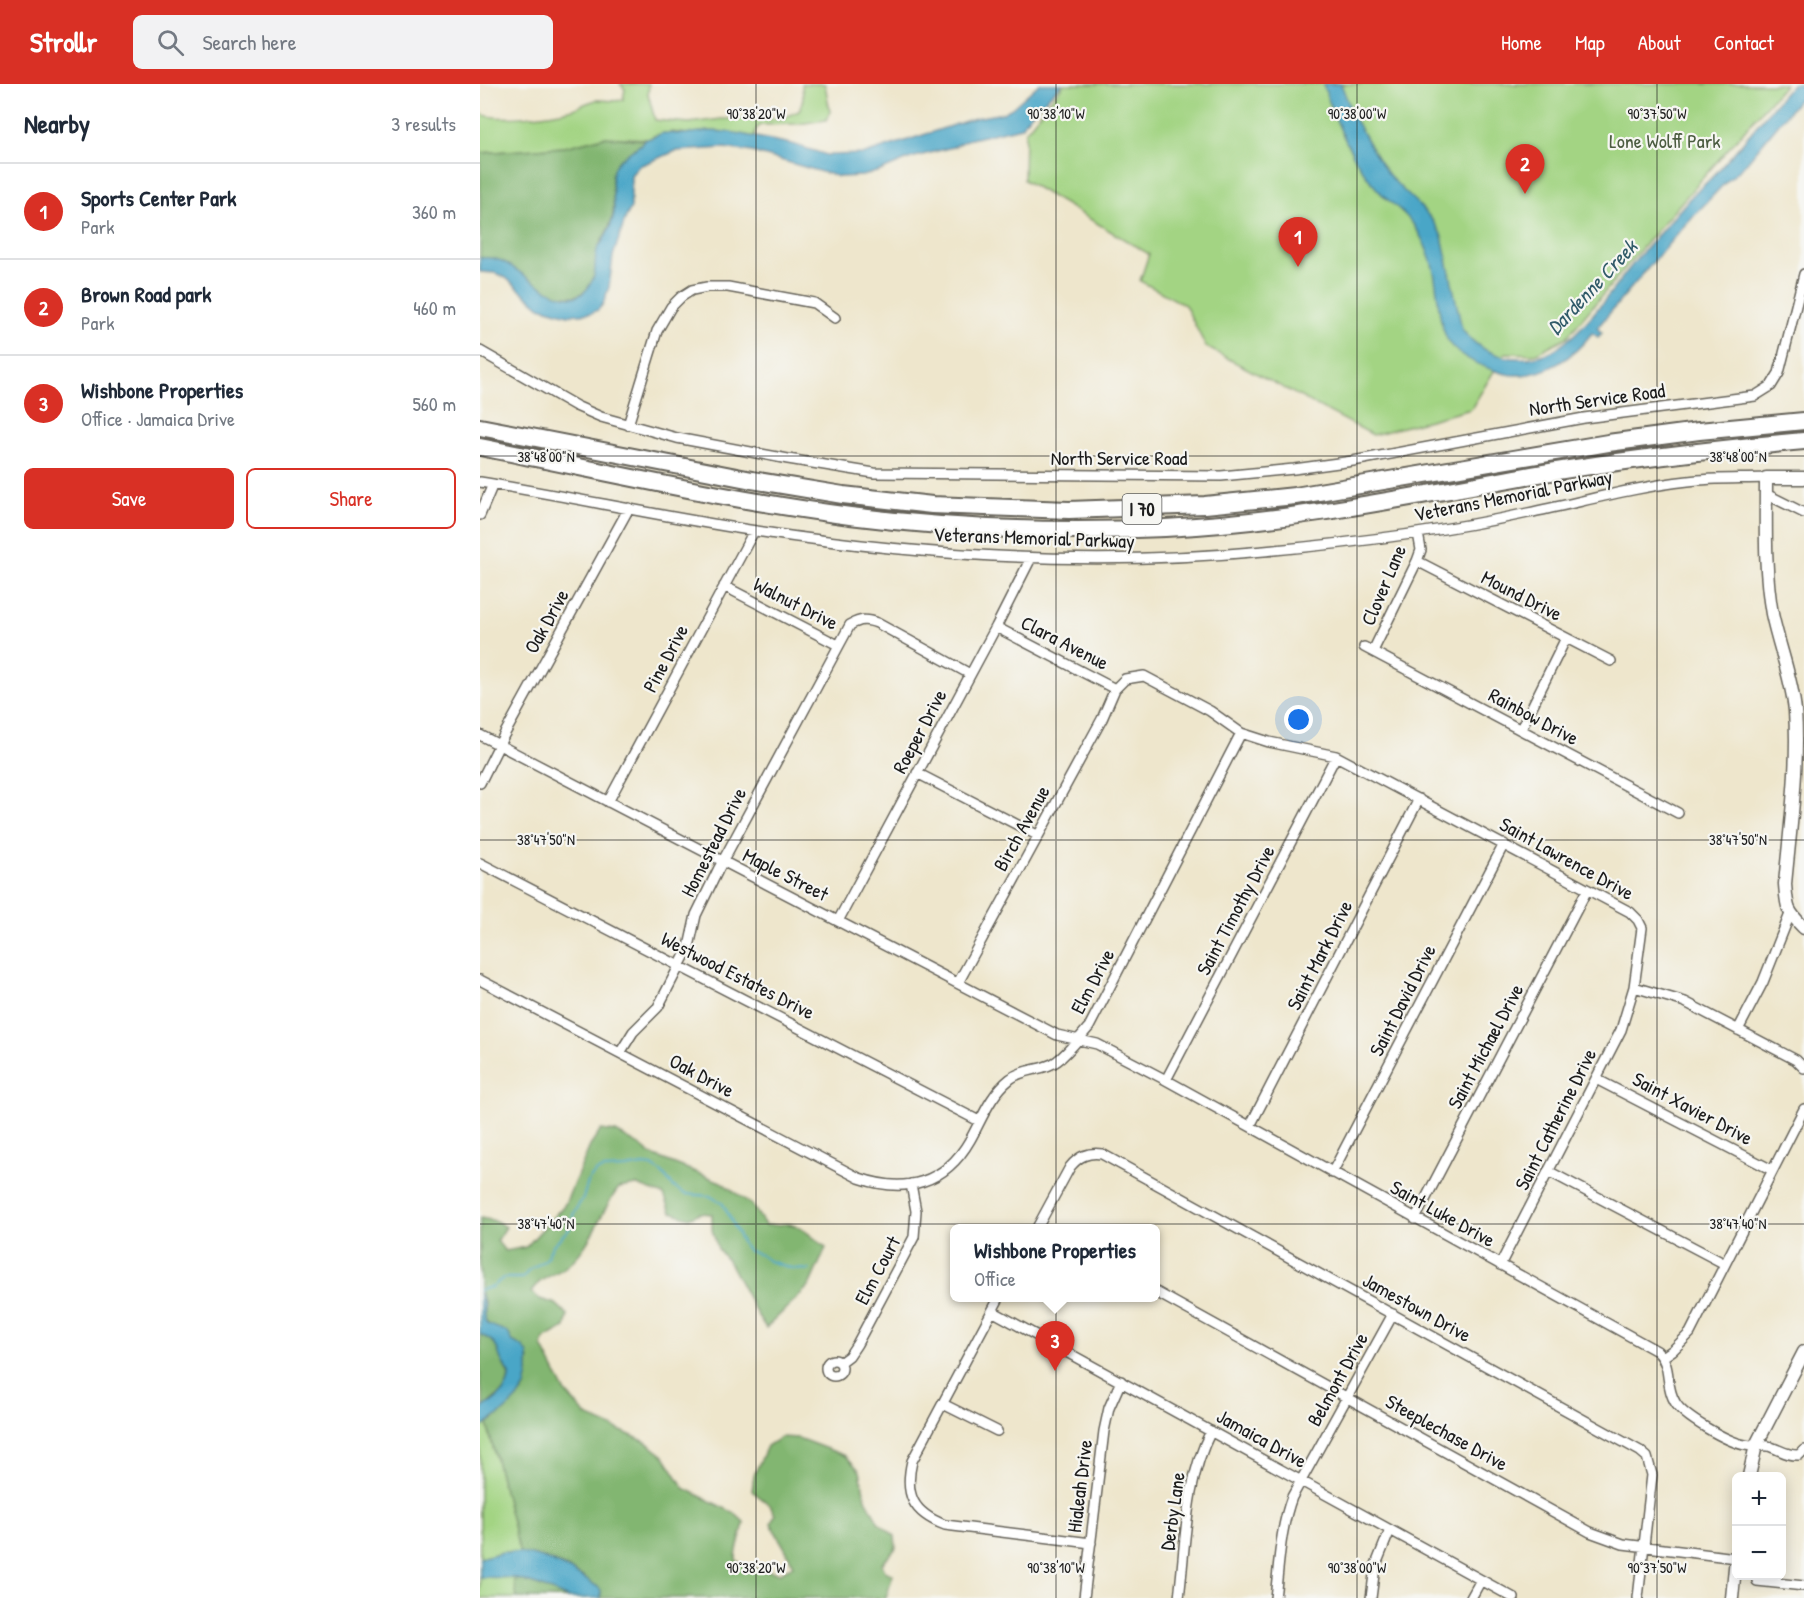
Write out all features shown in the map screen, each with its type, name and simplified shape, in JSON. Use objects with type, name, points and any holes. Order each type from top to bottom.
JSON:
[{"type":"highway","name":"I 70","points":[[480,427],[752,480],[843,495],[932,505],[1069,510],[1205,506],[1295,496],[1608,443],[1804,421]]},
{"type":"highway","name":"I 70","points":[[480,447],[712,493],[828,513],[941,525],[1078,531],[1167,528],[1282,518],[1349,509],[1588,466],[1804,441]]},
{"type":"street","name":"North Service Road","points":[[480,351],[588,412],[677,438],[767,455],[874,472],[1221,476],[1306,468],[1573,420],[1748,398],[1771,386],[1781,367],[1804,274]]},
{"type":"street","points":[[628,425],[660,325],[671,306],[692,290],[728,287],[814,303],[835,318]]},
{"type":"street","points":[[1737,1029],[1763,982],[1790,914],[1785,884],[1795,762],[1795,712],[1789,674],[1769,597],[1766,494],[1767,478],[1804,478]]},
{"type":"street","name":"Veterans Memorial Parkway","points":[[480,482],[754,531],[919,551],[1032,558],[1125,559],[1192,557],[1274,550],[1418,533],[1528,514],[1584,500],[1689,481],[1767,478]]},
{"type":"street","points":[[480,515],[493,484]]},
{"type":"street","points":[[1766,494],[1804,513]]},
{"type":"street","name":"Oak Drive","points":[[480,783],[628,508]]},
{"type":"street","name":"Pine Drive","points":[[608,802],[754,531]]},
{"type":"street","name":"Clover Lane","points":[[1369,649],[1417,561],[1421,550],[1418,533]]},
{"type":"street","name":"Roeper Drive","points":[[838,921],[1032,558]]},
{"type":"street","name":"Mound Drive","points":[[1417,561],[1611,661]]},
{"type":"street","name":"Walnut Drive","points":[[724,586],[838,645],[850,625],[859,620],[867,620],[877,623],[970,674]]},
{"type":"street","name":"Clara Avenue","points":[[996,627],[1115,688],[1125,679],[1144,676],[1210,711],[1241,733]]},
{"type":"street","points":[[1521,729],[1566,638]]},
{"type":"street","name":"Homestead Drive","points":[[620,1053],[633,1032],[658,1007],[689,947],[696,915],[722,861],[838,645]]},
{"type":"street","name":"Rainbow Drive","points":[[1369,649],[1677,813]]},
{"type":"street","name":"Birch Avenue","points":[[958,983],[1102,719],[1115,688]]},
{"type":"street","name":"Saint Lawrence Drive","points":[[1241,733],[1269,742],[1336,756],[1630,912],[1642,928],[1634,987]]},
{"type":"street","name":"Elm Drive","points":[[911,1184],[927,1181],[940,1175],[959,1157],[991,1101],[1011,1079],[1022,1072],[1056,1062],[1089,1027],[1241,733]]},
{"type":"street","name":"Maple Street","points":[[480,735],[1057,1035],[1076,1041]]},
{"type":"street","name":"Saint Timothy Drive","points":[[1166,1080],[1336,756]]},
{"type":"street","points":[[917,773],[1037,835]]},
{"type":"street","name":"Saint Mark Drive","points":[[1250,1126],[1419,800]]},
{"type":"street","name":"Saint David Drive","points":[[1332,1173],[1504,844]]},
{"type":"street","name":"Westwood Estates Drive","points":[[480,863],[979,1121]]},
{"type":"street","name":"Saint Michael Drive","points":[[1415,1218],[1587,890]]},
{"type":"street","points":[[1790,914],[1804,928]]},
{"type":"street","name":"Oak Drive","points":[[480,980],[859,1178],[889,1185],[911,1184]]},
{"type":"street","points":[[1634,987],[1685,1002],[1796,1060],[1804,1068]]},
{"type":"street","name":"Saint Catherine Drive","points":[[1500,1265],[1622,1030],[1634,987]]},
{"type":"street","name":"Saint Luke Drive","points":[[1076,1041],[1097,1044],[1166,1080],[1657,1351],[1663,1357]]},
{"type":"street","name":"Saint Xavier Drive","points":[[1596,1079],[1772,1170]]},
{"type":"street","points":[[1804,1109],[1690,1333],[1663,1357],[1666,1360],[1670,1393],[1676,1405],[1700,1424],[1745,1446],[1769,1446],[1791,1455],[1799,1455],[1804,1449]]},
{"type":"street","name":"Jamestown Drive","points":[[1041,1224],[1070,1167],[1081,1156],[1102,1154],[1640,1451],[1647,1457],[1652,1475],[1644,1548]]},
{"type":"street","points":[[1548,1171],[1725,1264]]},
{"type":"street","name":"Elm Court","points":[[841,1362],[849,1356],[857,1344],[914,1237],[916,1211],[911,1184]]},
{"type":"street","name":"Steeplechase Drive","points":[[1160,1295],[1590,1532],[1623,1544],[1644,1548],[1732,1558]]},
{"type":"street","points":[[997,1302],[912,1461],[909,1474],[912,1499],[924,1515],[945,1525],[1091,1542]]},
{"type":"street","name":"Jamaica Drive","points":[[992,1311],[1514,1598]]},
{"type":"street","name":"Belmont Drive","points":[[1275,1598],[1287,1510],[1292,1497],[1393,1314]]},
{"type":"street","points":[[1750,1472],[1756,1445],[1804,1352]]},
{"type":"street","name":"Hialeah Drive","points":[[1084,1598],[1104,1431],[1109,1408],[1121,1381]]},
{"type":"street","points":[[943,1404],[997,1431]]},
{"type":"street","name":"Derby Lane","points":[[1179,1598],[1193,1480],[1198,1460],[1211,1431]]},
{"type":"street","points":[[1371,1598],[1375,1567],[1390,1530]]},
{"type":"street","points":[[1638,1598],[1644,1548]]},
{"type":"street","points":[[1472,1598],[1481,1580]]},
{"type":"street","points":[[1732,1598],[1734,1580]]},
{"type":"street","points":[[1757,1581],[1804,1588],[1803,1598]]},
{"type":"green space","points":[[620,84],[649,84],[648,94],[655,120],[689,123],[722,119],[780,119],[799,111],[803,99],[802,84],[825,84],[830,112],[826,120],[798,124],[761,125],[756,129],[754,137],[730,132],[708,131],[689,134],[672,132],[649,139],[604,137],[565,147],[480,153],[480,113],[498,117],[525,117],[573,109],[596,100],[623,100],[625,89]]},
{"type":"green space","name":"Lone Wolff Park","points":[[1064,84],[1785,84],[1567,337],[1535,354],[1505,353],[1471,409],[1373,435],[1206,347],[1185,305],[1140,281],[1149,254],[1024,180],[1025,132]]},
{"type":"green space","points":[[604,137],[645,140],[620,162],[613,172],[612,218],[598,248],[595,275],[587,290],[572,296],[554,294],[504,263],[480,258],[480,153],[565,147]]},
{"type":"green space","points":[[601,1130],[616,1132],[652,1155],[721,1182],[752,1205],[765,1225],[794,1225],[826,1248],[809,1286],[766,1328],[730,1264],[718,1249],[712,1230],[712,1214],[700,1213],[689,1218],[671,1212],[664,1195],[637,1185],[619,1188],[588,1241],[574,1260],[546,1278],[531,1292],[540,1299],[556,1304],[568,1315],[565,1327],[544,1339],[542,1346],[566,1393],[587,1416],[646,1442],[664,1456],[684,1488],[734,1513],[744,1522],[736,1560],[746,1567],[780,1573],[793,1566],[771,1523],[775,1515],[770,1505],[752,1491],[754,1475],[767,1446],[781,1437],[798,1438],[846,1456],[860,1471],[865,1497],[879,1523],[895,1536],[896,1548],[882,1564],[885,1571],[893,1575],[886,1598],[601,1598],[594,1586],[569,1569],[551,1560],[520,1553],[487,1424],[504,1411],[523,1391],[529,1359],[506,1332],[491,1327],[484,1319],[484,1301],[480,1292],[480,1218],[496,1221],[506,1227],[497,1241],[505,1251],[526,1247],[565,1204],[590,1146]]},
{"type":"green space","points":[[480,1334],[491,1338],[499,1349],[509,1376],[506,1389],[484,1407],[480,1380]]},
{"type":"green space","points":[[487,1424],[520,1553],[503,1552],[480,1558],[480,1428]]},
{"type":"green space","points":[[480,1566],[587,1598],[480,1598]]},
{"type":"green space","points":[[514,1578],[540,1586],[568,1598],[517,1598]]},
{"type":"water","points":[[1039,84],[1062,84],[1021,127],[967,140],[953,147],[911,158],[862,176],[839,177],[752,152],[724,148],[676,151],[639,166],[631,175],[631,208],[613,256],[609,287],[603,304],[591,313],[568,315],[540,307],[506,278],[495,273],[480,272],[480,258],[491,258],[502,261],[556,294],[568,297],[578,296],[591,283],[595,273],[598,249],[614,213],[612,177],[614,167],[620,159],[645,140],[663,133],[730,132],[792,144],[827,155],[865,154],[975,118],[1003,113]]},
{"type":"water","points":[[1323,84],[1341,84],[1350,107],[1346,107],[1347,112],[1352,115],[1380,162],[1437,227],[1442,236],[1462,329],[1480,346],[1491,352],[1515,358],[1540,356],[1552,351],[1576,333],[1641,254],[1689,199],[1722,166],[1792,84],[1804,84],[1804,93],[1743,167],[1683,227],[1597,328],[1602,333],[1598,337],[1592,333],[1577,350],[1548,368],[1538,372],[1510,375],[1476,363],[1450,345],[1441,321],[1434,271],[1423,242],[1409,219],[1381,194],[1359,166],[1339,126]]},
{"type":"water","points":[[480,1292],[487,1324],[508,1332],[512,1341],[523,1347],[528,1354],[528,1373],[525,1387],[516,1400],[480,1428],[480,1409],[504,1391],[509,1374],[495,1345],[480,1334]]},
{"type":"water","points":[[503,1552],[529,1554],[565,1567],[598,1587],[601,1590],[601,1598],[568,1598],[514,1578],[480,1577],[480,1558]]},
{"type":"waterway","points":[[480,1290],[492,1287],[503,1278],[523,1278],[528,1271],[545,1260],[553,1245],[570,1228],[574,1212],[583,1198],[589,1179],[597,1171],[643,1165],[652,1166],[661,1172],[675,1188],[685,1194],[710,1196],[723,1204],[744,1246],[749,1251],[791,1268],[809,1270]]},
{"type":"place","name":"Brown Road park","points":[[1525,194]]},
{"type":"place","name":"Sports Center Park","points":[[1298,267]]},
{"type":"place","name":"Wishbone Properties","points":[[1055,1371]]},
{"type":"water label","name":"Dardenne Creek","points":[[1592,287]]}]
